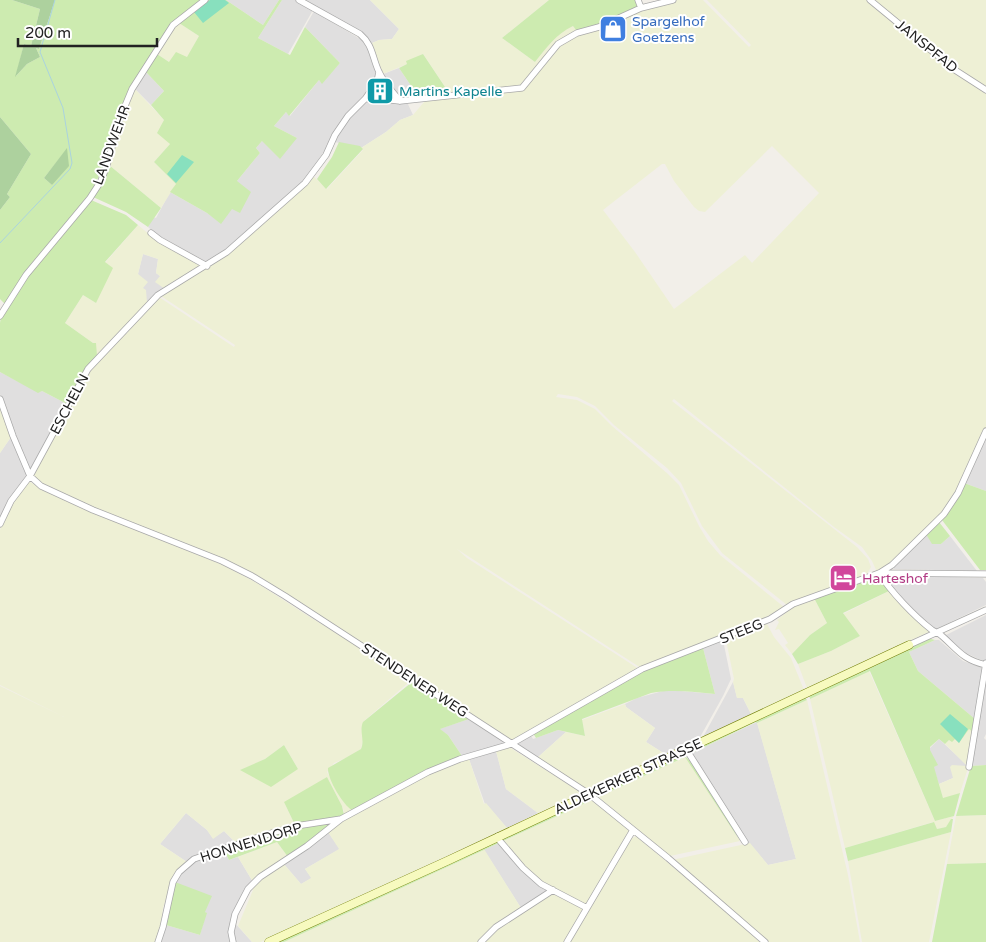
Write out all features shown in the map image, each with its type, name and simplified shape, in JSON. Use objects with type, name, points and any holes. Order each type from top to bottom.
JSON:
[{"type":"street","name":"LANDWEHR","points":[[0,316],[26,275],[90,198],[107,165],[120,118],[132,89],[173,25],[206,0]]},
{"type":"street","points":[[300,0],[360,34],[368,41],[379,72],[400,100]]},
{"type":"street","points":[[638,0],[641,8]]},
{"type":"street","points":[[366,99],[400,100],[522,88],[558,44],[577,32],[600,27],[641,8],[673,0]]},
{"type":"street","name":"JANSPFAD","points":[[870,0],[955,70],[986,90]]},
{"type":"street","name":"ESCHELN","points":[[0,524],[10,501],[30,476],[88,369],[158,295],[227,252],[305,183],[326,155],[335,135],[348,116],[366,99],[377,82],[379,72]]},
{"type":"street","points":[[151,233],[207,266]]},
{"type":"street","points":[[0,399],[30,476]]},
{"type":"street","points":[[969,767],[986,664],[974,662],[962,656],[912,612],[879,573],[892,565],[944,514],[958,493],[986,431]]},
{"type":"street","name":"STENDENER WEG","points":[[30,476],[50,492],[222,561],[252,576],[589,794],[765,942]]},
{"type":"street","name":"STEEG","points":[[511,744],[642,669],[770,619],[793,604],[879,573],[986,574]]},
{"type":"street","name":"ALDEKERKER STRASSE","points":[[269,942],[986,610]]},
{"type":"street","name":"HONNENDORP","points":[[233,942],[231,932],[237,908],[248,889],[260,877],[307,846],[341,819],[428,772],[460,759],[511,744]]},
{"type":"street","points":[[686,749],[745,842]]},
{"type":"street","name":"HONNENDORP","points":[[158,942],[173,882],[179,872],[194,860],[296,826],[341,819]]},
{"type":"street","points":[[567,942],[633,830]]},
{"type":"street","points":[[498,836],[499,840],[523,868],[541,884],[587,908]]},
{"type":"street","points":[[481,942],[496,928],[553,890]]},
{"type":"shaded area","points":[[226,0],[279,0],[263,25]]},
{"type":"shaded area","points":[[282,0],[295,0],[313,10],[288,54],[258,38]]},
{"type":"shaded area","points":[[307,0],[370,0],[399,29],[392,39],[379,40],[372,43],[361,31],[306,2]]},
{"type":"shaded area","points":[[314,11],[365,42],[375,69],[375,81],[365,96],[339,124],[330,142],[304,182],[208,264],[157,235],[148,227],[153,217],[156,218],[170,192],[221,223],[237,181],[260,153],[256,148],[262,141],[297,138],[274,126],[286,112],[290,116],[319,80],[322,83],[340,63],[305,27]]},
{"type":"shaded area","points":[[399,68],[418,96],[402,97],[397,94],[383,74]]},
{"type":"shaded area","points":[[146,72],[164,91],[151,105],[135,89]]},
{"type":"shaded area","points":[[366,102],[407,102],[413,115],[400,120],[386,132],[361,148],[335,142],[342,127]]},
{"type":"shaded area","points":[[143,254],[158,259],[156,273],[160,276],[165,289],[147,303],[138,274]]},
{"type":"shaded area","points":[[0,372],[38,392],[42,391],[67,404],[31,472],[14,434],[0,394]]},
{"type":"shaded area","points":[[986,436],[986,491],[964,483]]},
{"type":"shaded area","points":[[11,437],[27,476],[7,502],[0,519],[0,453]]},
{"type":"shaded area","points":[[926,534],[941,544],[950,536],[977,571],[894,569],[894,566]]},
{"type":"shaded area","points":[[885,575],[983,578],[986,582],[986,605],[934,630],[914,612],[884,578]]},
{"type":"shaded area","points":[[986,615],[985,662],[966,653],[946,638],[946,635]]},
{"type":"shaded area","points":[[723,640],[731,679],[723,696],[699,739],[665,754],[646,742],[655,728],[626,707],[625,704],[637,698],[663,691],[715,694],[703,648]]},
{"type":"shaded area","points":[[939,640],[963,661],[983,668],[975,719],[918,671],[909,652]]},
{"type":"shaded area","points":[[986,670],[986,734],[984,738],[986,740],[986,765],[971,766]]},
{"type":"shaded area","points":[[733,682],[737,698],[743,698],[751,714],[703,737]]},
{"type":"shaded area","points":[[469,719],[505,743],[462,756],[448,735],[439,729]]},
{"type":"shaded area","points":[[757,722],[796,859],[768,865],[748,844],[690,754]]},
{"type":"shaded area","points":[[558,730],[566,732],[537,758],[516,745],[530,734],[533,739]]},
{"type":"shaded area","points":[[939,739],[968,766],[953,778],[939,784],[933,767],[937,765],[929,749]]},
{"type":"shaded area","points":[[496,751],[506,789],[538,813],[507,828],[485,804],[469,759]]},
{"type":"shaded area","points":[[186,813],[207,830],[213,838],[224,831],[236,843],[187,862],[160,844]]},
{"type":"shaded area","points":[[328,832],[340,849],[305,869],[312,878],[301,884],[283,863]]},
{"type":"shaded area","points":[[499,843],[522,869],[547,891],[521,908],[484,850]]},
{"type":"shaded area","points":[[224,850],[229,860],[238,857],[253,882],[236,908],[228,934],[231,935],[231,942],[160,942],[166,925],[200,935],[206,913],[175,882],[181,872],[198,859]]},
{"type":"shaded area","points":[[234,922],[252,942],[235,942],[233,937]]},
{"type":"green space","points":[[0,0],[12,0],[40,9],[31,46],[24,44],[16,76],[27,64],[40,57],[36,48],[39,49],[55,0],[202,0],[173,24],[130,89],[105,164],[90,194],[25,273],[5,304],[0,299],[0,210],[10,197],[7,194],[31,154],[0,117]],"holes":[[[67,149],[52,185],[44,178]]]},
{"type":"green space","points":[[12,0],[55,0],[39,49],[36,48],[40,57],[27,64],[15,77],[24,44],[31,46],[40,9]]},
{"type":"green space","points":[[209,0],[226,0],[263,25],[279,0],[282,0],[258,38],[290,55],[305,27],[340,63],[322,84],[319,80],[289,116],[286,112],[274,126],[297,138],[280,159],[262,141],[256,148],[260,153],[237,181],[251,192],[240,213],[232,209],[221,224],[207,213],[170,192],[176,184],[154,162],[170,144],[157,133],[164,120],[151,105],[164,91],[146,72],[157,54],[169,62],[176,52],[187,57],[199,36],[179,23]]},
{"type":"green space","points":[[210,0],[225,0],[229,3],[203,23],[194,12]]},
{"type":"green space","points":[[370,0],[549,0],[502,38],[535,62],[553,39],[562,31],[573,26],[576,30],[551,48],[521,86],[449,93],[423,54],[407,64],[383,74],[372,43],[379,40],[392,39],[399,29]]},
{"type":"green space","points":[[549,0],[636,0],[638,6],[598,25],[576,30],[573,26],[567,29],[552,41],[535,62],[502,38]]},
{"type":"green space","points":[[678,0],[703,0],[749,47],[751,45],[707,0],[868,0],[986,92],[986,428],[957,492],[942,513],[896,559],[877,572],[862,547],[834,527],[674,399],[672,401],[857,547],[868,559],[871,567],[867,574],[787,605],[722,553],[702,526],[681,483],[667,468],[614,425],[595,406],[577,397],[558,394],[556,397],[577,400],[595,409],[668,474],[679,485],[699,526],[708,541],[720,555],[784,607],[756,623],[641,668],[457,549],[467,558],[639,669],[510,741],[425,683],[247,570],[51,491],[33,476],[90,370],[159,297],[234,347],[235,345],[161,296],[228,254],[313,176],[327,189],[363,150],[361,148],[386,132],[400,120],[413,115],[424,100],[523,90],[562,43],[576,35],[647,8]],"holes":[[[772,146],[819,193],[752,263],[745,255],[674,309],[635,252],[603,210],[662,164],[665,164],[674,181],[694,207],[699,211],[705,212]]]},
{"type":"green space","points":[[874,0],[986,0],[986,87],[956,68]]},
{"type":"green space","points":[[179,23],[199,36],[187,58],[169,62],[157,54],[174,27]]},
{"type":"green space","points":[[423,54],[449,93],[418,96],[399,68],[407,64],[406,61]]},
{"type":"green space","points":[[379,83],[384,85],[393,98],[370,95]]},
{"type":"green space","points":[[135,89],[164,120],[160,131],[170,144],[154,162],[176,184],[161,208],[109,165],[122,117]]},
{"type":"green space","points":[[0,117],[31,154],[7,194],[10,197],[0,210]]},
{"type":"green space","points":[[339,142],[360,146],[363,149],[326,189],[317,179],[332,157]]},
{"type":"green space","points":[[67,148],[69,166],[52,185],[44,178]]},
{"type":"green space","points":[[182,155],[194,162],[176,183],[167,174]]},
{"type":"green space","points":[[109,165],[161,208],[148,227],[126,212],[93,197]]},
{"type":"green space","points":[[91,200],[126,215],[138,225],[105,262],[113,268],[96,303],[83,295],[65,323],[93,343],[96,343],[97,356],[67,404],[42,391],[38,393],[0,372],[0,323],[4,311],[25,279]]},
{"type":"green space","points":[[138,225],[150,235],[205,265],[165,289],[155,282],[160,276],[156,273],[158,259],[143,254],[138,274],[148,282],[143,288],[146,290],[147,303],[97,356],[93,343],[65,323],[83,295],[96,303],[105,263]]},
{"type":"green space","points":[[0,406],[11,437],[0,453]]},
{"type":"green space","points":[[28,481],[64,500],[223,565],[257,583],[414,681],[408,683],[365,720],[362,726],[363,739],[361,749],[351,756],[334,763],[327,772],[343,801],[352,810],[340,817],[344,812],[343,808],[327,777],[285,804],[295,825],[236,843],[224,831],[213,839],[207,830],[186,813],[160,844],[187,862],[172,880],[163,908],[157,942],[0,942],[0,686],[64,717],[0,685],[0,530],[11,504]],"holes":[[[284,745],[298,769],[241,770],[265,759]]]},
{"type":"green space","points":[[964,483],[986,491],[986,570],[980,570],[942,520]]},
{"type":"green space","points":[[939,522],[950,536],[941,544],[932,544],[926,534]]},
{"type":"green space","points":[[878,576],[891,590],[843,613],[860,636],[831,651],[798,664],[792,654],[810,635],[827,623],[814,598]]},
{"type":"green space","points":[[891,590],[931,631],[807,688],[798,664],[831,651],[860,636],[843,614]]},
{"type":"green space","points":[[814,598],[827,623],[810,635],[792,654],[785,645],[788,643],[779,629],[775,630],[779,622],[777,620],[794,606]]},
{"type":"green space","points":[[767,624],[774,637],[791,658],[804,690],[751,714],[743,698],[737,698],[726,640]]},
{"type":"green space","points":[[927,638],[935,640],[909,652],[918,671],[975,719],[973,732],[969,729],[959,743],[955,739],[952,742],[949,740],[945,744],[939,739],[930,747],[938,765],[934,767],[943,798],[960,793],[954,816],[935,821],[870,671],[810,699],[809,693]]},
{"type":"green space","points":[[703,648],[715,694],[675,691],[651,693],[582,719],[585,736],[558,730],[536,738],[533,733],[646,670]]},
{"type":"green space","points":[[869,671],[935,821],[954,816],[946,827],[937,829],[933,822],[845,848],[810,699]]},
{"type":"green space","points":[[412,682],[469,719],[440,729],[448,735],[462,756],[352,810],[344,803],[336,791],[328,768],[361,749],[363,722]]},
{"type":"green space","points":[[804,696],[807,700],[690,754],[690,749]]},
{"type":"green space","points":[[807,700],[848,875],[860,942],[769,942],[672,860],[750,843],[768,865],[796,859],[757,723]]},
{"type":"green space","points":[[625,704],[626,707],[655,728],[646,742],[665,754],[588,790],[537,758],[566,732],[585,736],[582,720]]},
{"type":"green space","points":[[950,714],[968,729],[959,743],[940,724]]},
{"type":"green space","points":[[969,728],[973,732],[971,749],[967,771],[960,793],[943,799],[939,784],[953,778],[950,767],[952,765],[967,766],[945,744],[949,740],[955,739],[959,743]]},
{"type":"green space","points":[[284,745],[298,769],[271,787],[240,770],[265,759]]},
{"type":"green space","points":[[509,747],[582,793],[538,813],[506,789],[496,751]]},
{"type":"green space","points":[[681,753],[688,759],[705,780],[740,841],[685,757],[598,797],[597,793]]},
{"type":"green space","points":[[685,756],[740,841],[670,856],[598,797]]},
{"type":"green space","points":[[469,759],[484,804],[486,803],[507,828],[261,942],[252,942],[238,926],[253,890],[251,888],[261,878],[283,863],[301,884],[311,878],[305,869],[339,849],[328,832],[341,822],[412,783],[450,765]]},
{"type":"green space","points":[[986,765],[986,815],[956,816],[971,766]]},
{"type":"green space","points":[[327,777],[342,806],[344,815],[295,825],[284,802]]},
{"type":"green space","points":[[589,798],[592,800],[501,842],[501,837]]},
{"type":"green space","points":[[592,800],[629,830],[629,833],[586,905],[542,883],[501,842]]},
{"type":"green space","points":[[986,815],[986,863],[947,864],[956,816]]},
{"type":"green space","points":[[951,819],[953,819],[951,832],[848,861],[845,848],[934,822],[937,829],[946,827]]},
{"type":"green space","points":[[336,820],[288,857],[277,842],[229,860],[224,850],[268,835]]},
{"type":"green space","points":[[951,832],[929,942],[862,942],[848,861]]},
{"type":"green space","points":[[636,836],[761,942],[569,942],[631,839]]},
{"type":"green space","points":[[496,840],[499,843],[284,942],[276,942]]},
{"type":"green space","points":[[277,842],[288,857],[253,882],[238,857]]},
{"type":"green space","points":[[484,849],[521,908],[478,942],[284,942]]},
{"type":"green space","points":[[986,863],[986,942],[932,942],[947,864]]},
{"type":"green space","points":[[175,882],[212,896],[205,912],[207,913],[200,935],[166,925]]},
{"type":"green space","points":[[553,892],[584,908],[564,942],[484,942],[497,930]]},
{"type":"waterway","points":[[0,243],[70,169],[72,163],[63,108],[40,52],[55,0]]},
{"type":"place","name":"Spargelhof Goetzens","points":[[613,29]]},
{"type":"place","name":"Martins Kapelle","points":[[380,91]]},
{"type":"place","name":"Harteshof","points":[[843,578]]}]
